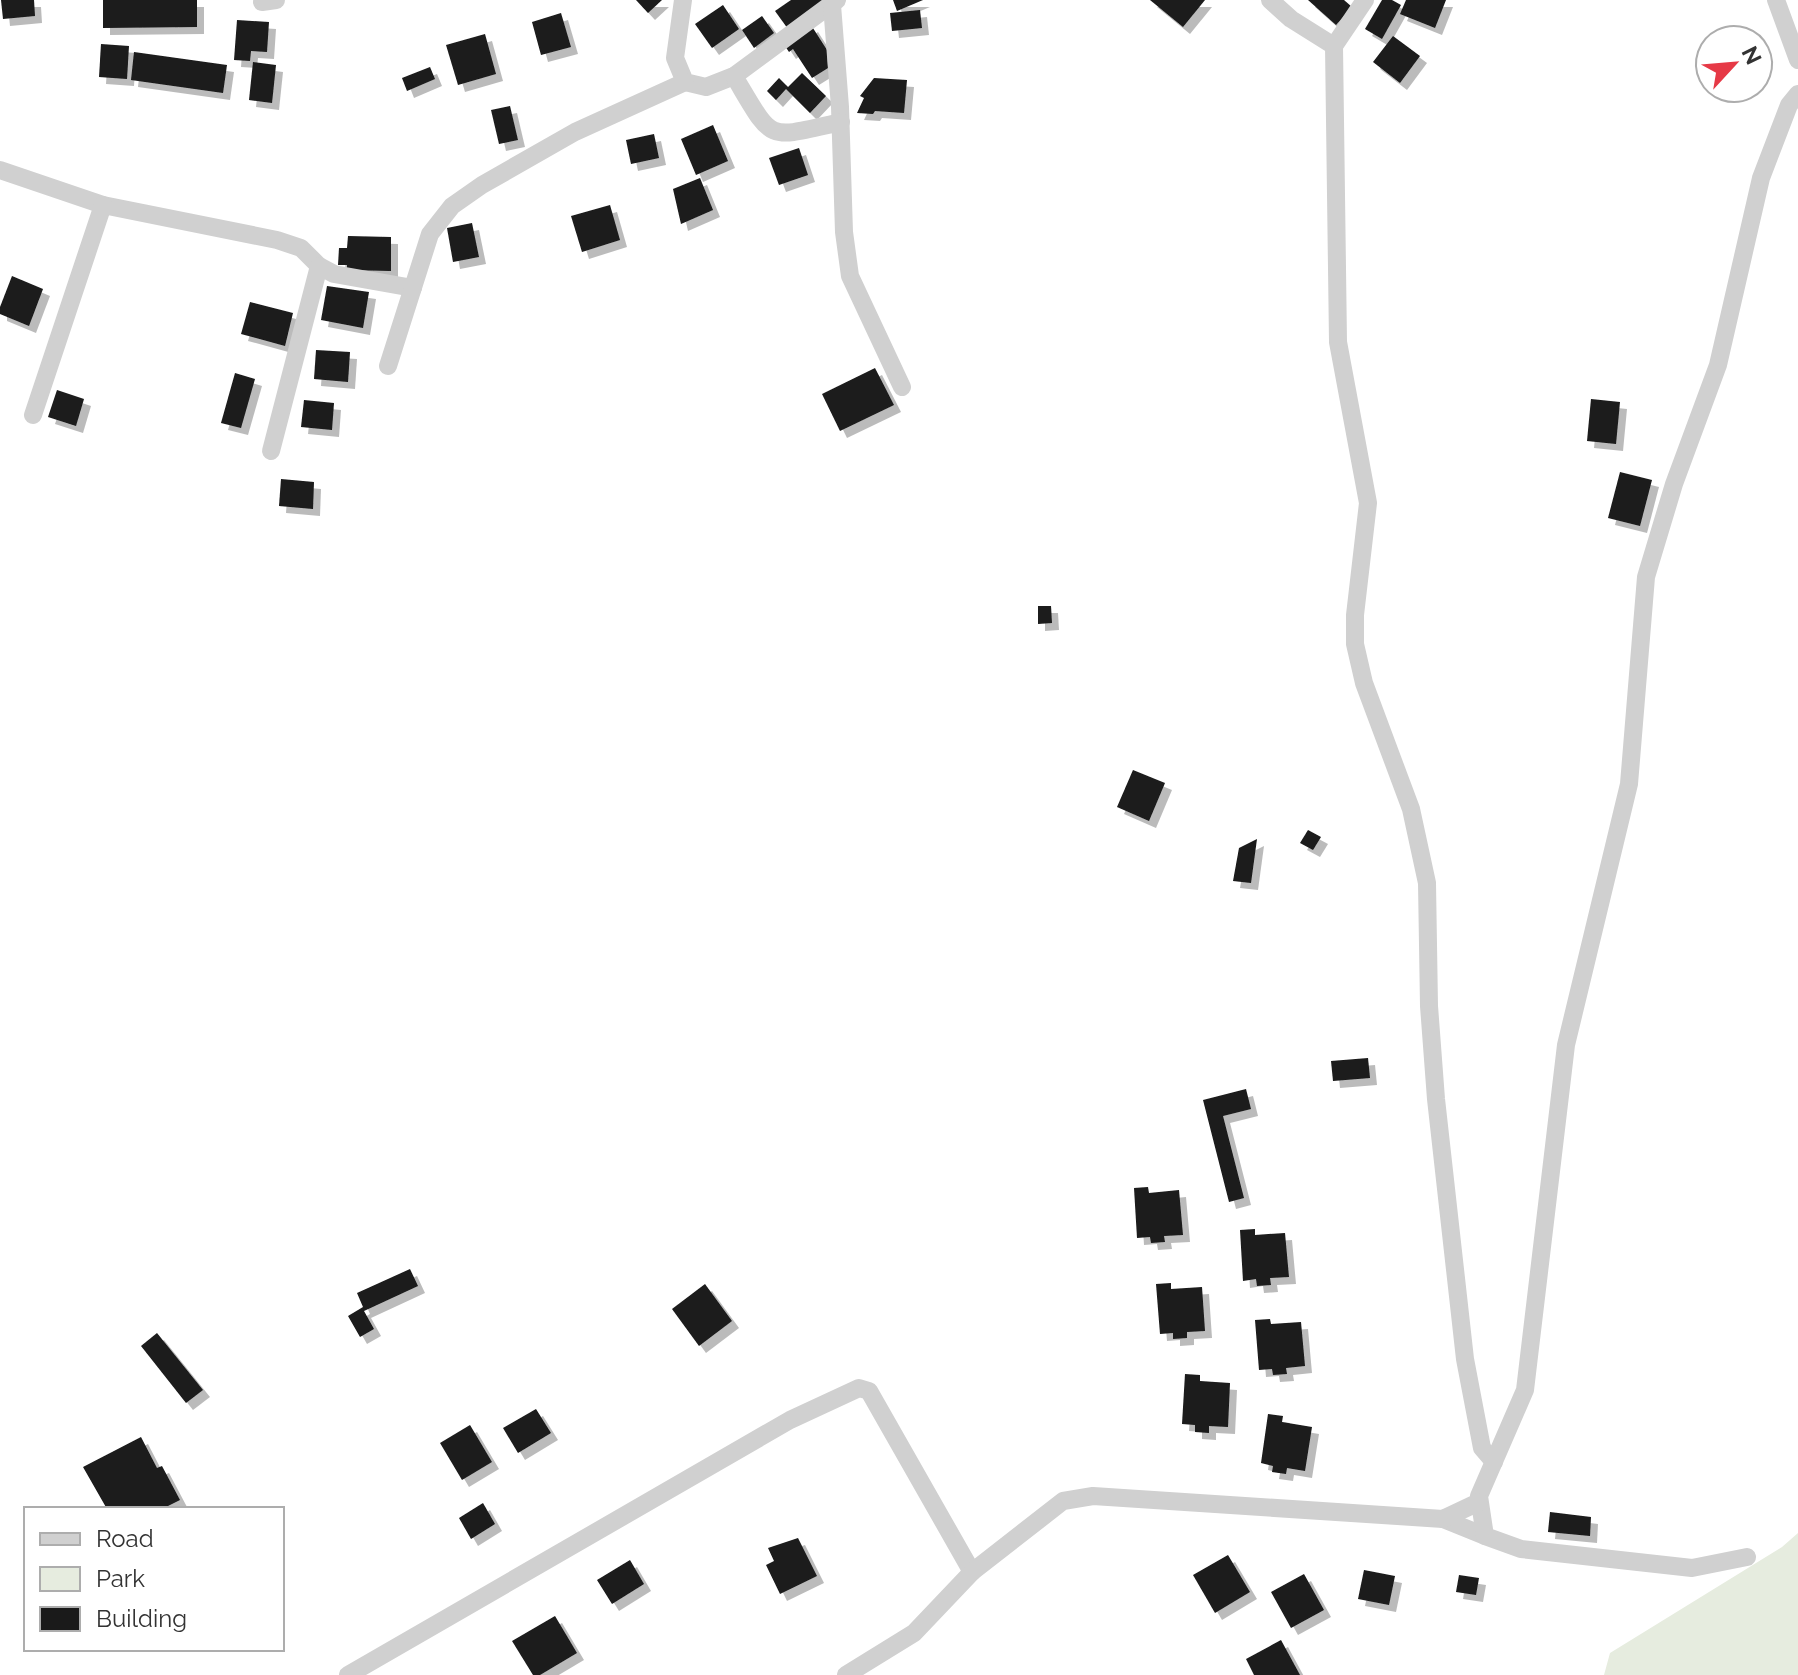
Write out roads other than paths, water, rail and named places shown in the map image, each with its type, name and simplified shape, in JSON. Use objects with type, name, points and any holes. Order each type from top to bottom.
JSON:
[{"type":"street","points":[[683,0],[675,58],[685,82]]},
{"type":"street","points":[[1270,0],[1291,19],[1334,46]]},
{"type":"street","points":[[1365,0],[1334,46],[1338,342],[1368,503],[1355,615],[1355,644],[1364,683],[1411,809],[1427,883],[1429,1006],[1436,1099],[1462,1328],[1482,1448],[1494,1462]]},
{"type":"street","points":[[1776,0],[1798,60]]},
{"type":"street","points":[[388,366],[430,234],[452,206],[482,185],[575,132],[685,82],[706,87],[734,76],[835,3]]},
{"type":"street","points":[[835,3],[844,232],[850,276],[902,387]]},
{"type":"street","points":[[734,76],[764,127],[783,135],[841,122]]},
{"type":"street","points":[[1485,1536],[1479,1496],[1525,1390],[1566,1045],[1629,784],[1646,577],[1674,484],[1718,365],[1761,178],[1789,105],[1798,94]]},
{"type":"street","points":[[0,170],[103,205],[277,240],[301,248],[319,266],[334,274],[413,288]]},
{"type":"street","points":[[33,415],[103,205]]},
{"type":"street","points":[[271,451],[319,266]]},
{"type":"street","points":[[348,1675],[790,1420],[859,1388],[869,1391],[972,1572]]},
{"type":"street","points":[[846,1675],[914,1633],[972,1572],[1063,1501],[1093,1496],[1443,1519],[1521,1549],[1692,1568],[1747,1557]]},
{"type":"street","points":[[1443,1519],[1479,1502]]}]
